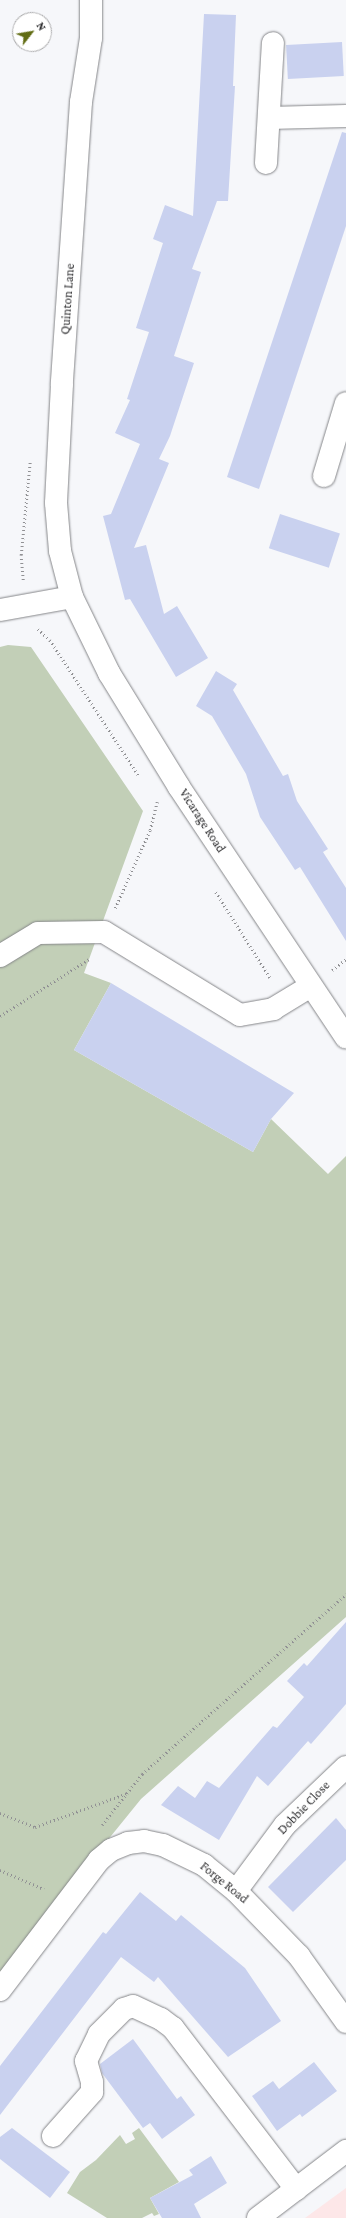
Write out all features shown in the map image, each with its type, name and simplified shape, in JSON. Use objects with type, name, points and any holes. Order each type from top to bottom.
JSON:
[{"type":"street","name":"Quinton Lane","points":[[72,597],[60,551],[56,503],[81,102],[91,38],[91,0]]},
{"type":"street","points":[[266,164],[273,43]]},
{"type":"street","points":[[269,118],[346,116]]},
{"type":"street","points":[[324,476],[346,403]]},
{"type":"street","points":[[0,610],[72,597]]},
{"type":"street","name":"Vicarage Road","points":[[72,597],[108,673],[179,787],[346,1037]]},
{"type":"street","points":[[0,956],[38,933],[104,932],[240,1015],[273,1009],[311,986]]},
{"type":"street","name":"Dobbie Close","points":[[236,1891],[285,1825],[346,1767]]},
{"type":"street","name":"Forge Road","points":[[0,1990],[70,1896],[111,1850],[128,1843],[144,1841],[163,1845],[204,1865],[236,1891],[299,1956],[346,2022]]},
{"type":"street","points":[[52,2136],[92,2092],[92,2082],[86,2061],[99,2034],[124,2008],[133,2006],[162,2019],[173,2028],[296,2189]]},
{"type":"street","points":[[258,2218],[346,2151]]},
{"type":"path","points":[[33,624],[50,640],[140,777]]},
{"type":"path","points":[[153,796],[162,808]]},
{"type":"path","points":[[213,889],[274,983]]},
{"type":"path","points":[[98,1829],[129,1793],[142,1774],[346,1594]]},
{"type":"path","points":[[0,1813],[35,1827],[129,1793]]},
{"type":"path","points":[[0,1870],[46,1890]]},
{"type":"shaded area","points":[[346,2188],[346,2218],[305,2218]]},
{"type":"green space","points":[[8,645],[31,647],[143,811],[84,973],[111,983],[74,1050],[253,1152],[271,1119],[328,1174],[346,1156],[346,1617],[141,1799],[0,1973],[0,647]]},
{"type":"green space","points":[[139,2128],[179,2182],[150,2198],[159,2214],[154,2216],[152,2213],[142,2218],[107,2218],[67,2193],[80,2172],[96,2160],[120,2135],[126,2144],[135,2139],[132,2133]]},
{"type":"building","points":[[204,14],[236,15],[233,86],[235,86],[228,201],[217,201],[192,269],[201,272],[174,356],[194,363],[170,436],[159,459],[169,463],[134,548],[146,545],[164,614],[177,606],[208,658],[176,677],[130,599],[125,600],[103,516],[111,514],[140,444],[115,433],[130,400],[127,399],[149,332],[136,328],[163,243],[153,239],[165,205],[193,216]]},
{"type":"building","points":[[342,42],[344,76],[288,79],[286,45]]},
{"type":"building","points":[[342,132],[346,133],[346,226],[259,489],[227,477]]},
{"type":"building","points":[[280,514],[340,533],[329,568],[269,548]]},
{"type":"building","points":[[216,671],[237,684],[233,690],[283,776],[288,774],[297,801],[328,849],[323,852],[346,888],[346,941],[300,867],[295,870],[260,817],[246,774],[212,716],[196,706]]},
{"type":"building","points":[[111,983],[294,1093],[271,1119],[253,1152],[74,1050]]},
{"type":"building","points":[[346,1622],[346,1704],[311,1744],[308,1741],[268,1786],[257,1776],[219,1840],[161,1805],[178,1786],[195,1798],[207,1781],[219,1788],[273,1726],[277,1728],[304,1697],[287,1681],[304,1663],[307,1666]]},
{"type":"building","points":[[336,1818],[346,1830],[346,1860],[293,1912],[268,1887]]},
{"type":"building","points":[[140,1892],[176,1921],[181,1915],[245,1968],[281,2021],[228,2057],[158,1977],[154,1982],[121,1957],[0,2115],[0,2066],[103,1932],[106,1934]]},
{"type":"building","points":[[133,2039],[177,2099],[181,2096],[195,2115],[162,2139],[150,2123],[143,2128],[102,2073],[100,2064]]},
{"type":"building","points":[[314,2062],[337,2091],[302,2117],[300,2114],[277,2131],[252,2096],[273,2081],[279,2089]]},
{"type":"building","points":[[12,2128],[70,2172],[50,2198],[0,2159],[0,2137]]},
{"type":"building","points":[[211,2156],[227,2183],[194,2204],[201,2218],[162,2218],[150,2198],[193,2175],[189,2170]]}]
